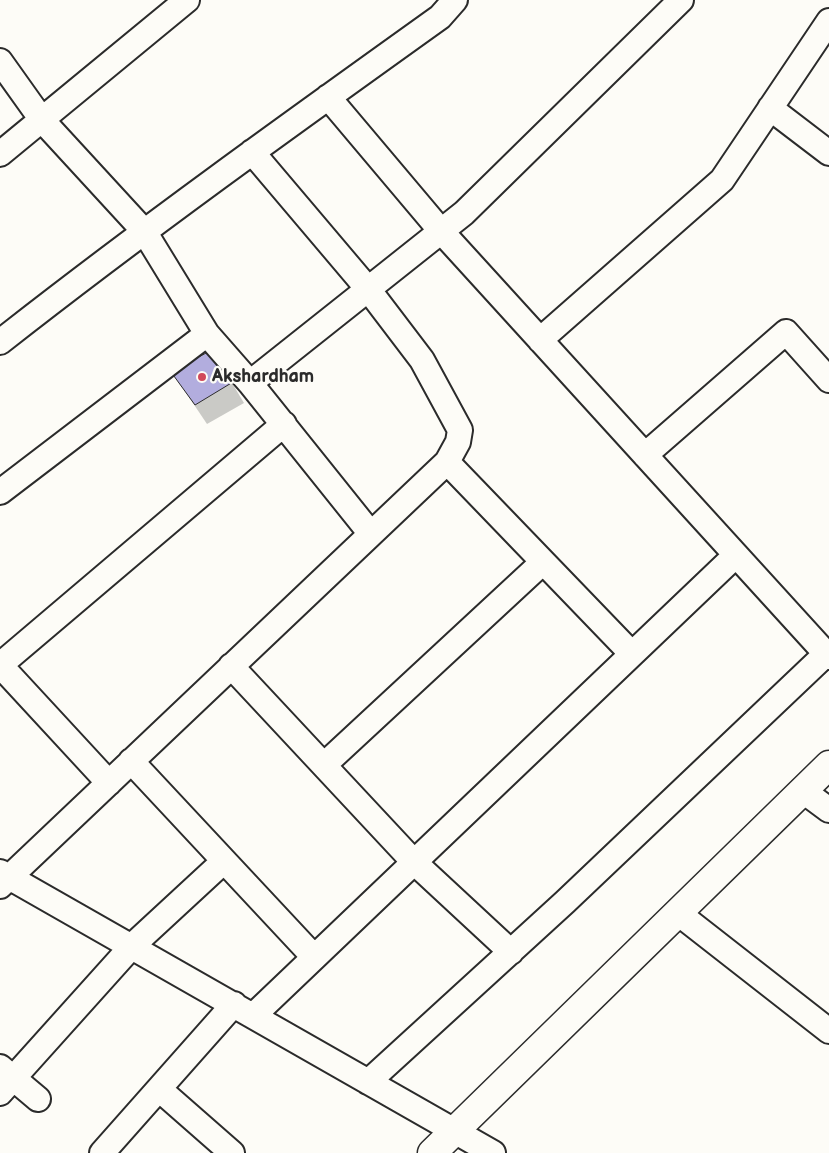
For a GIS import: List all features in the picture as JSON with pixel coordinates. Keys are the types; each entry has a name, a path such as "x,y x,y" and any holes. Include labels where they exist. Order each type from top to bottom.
{"street":[{"path":"0,154 187,0"},
{"path":"0,342 144,231 440,17 454,0"},
{"path":"250,383 464,213 681,0"},
{"path":"540,340 722,180 829,21"},
{"path":"0,61 42,120 144,231 207,334 284,424 372,534"},
{"path":"328,97 441,231 828,655 368,1082"},
{"path":"770,108 829,152"},
{"path":"252,152 368,289 422,360 456,420 460,430 458,442 448,462 131,762 3,878 132,946 493,1153"},
{"path":"645,455 786,332 829,380"},
{"path":"0,492 207,334"},
{"path":"108,783 0,665 284,424"},
{"path":"448,462 632,654"},
{"path":"102,1153 159,1088 244,1010 314,957 736,555"},
{"path":"324,765 543,562"},
{"path":"231,666 414,862 510,952"},
{"path":"131,762 314,957"},
{"path":"432,1153 456,1132 829,765"},
{"path":"802,790 829,810"},
{"path":"38,1099 4,1080 132,946 224,861"},
{"path":"678,913 829,1031"},
{"path":"159,1088 232,1153"}],"building":[{"name":"Akshardham","path":"209,352 233,382 195,405 171,372"}],"place":[{"name":"Akshardham","path":"202,377"}]}
